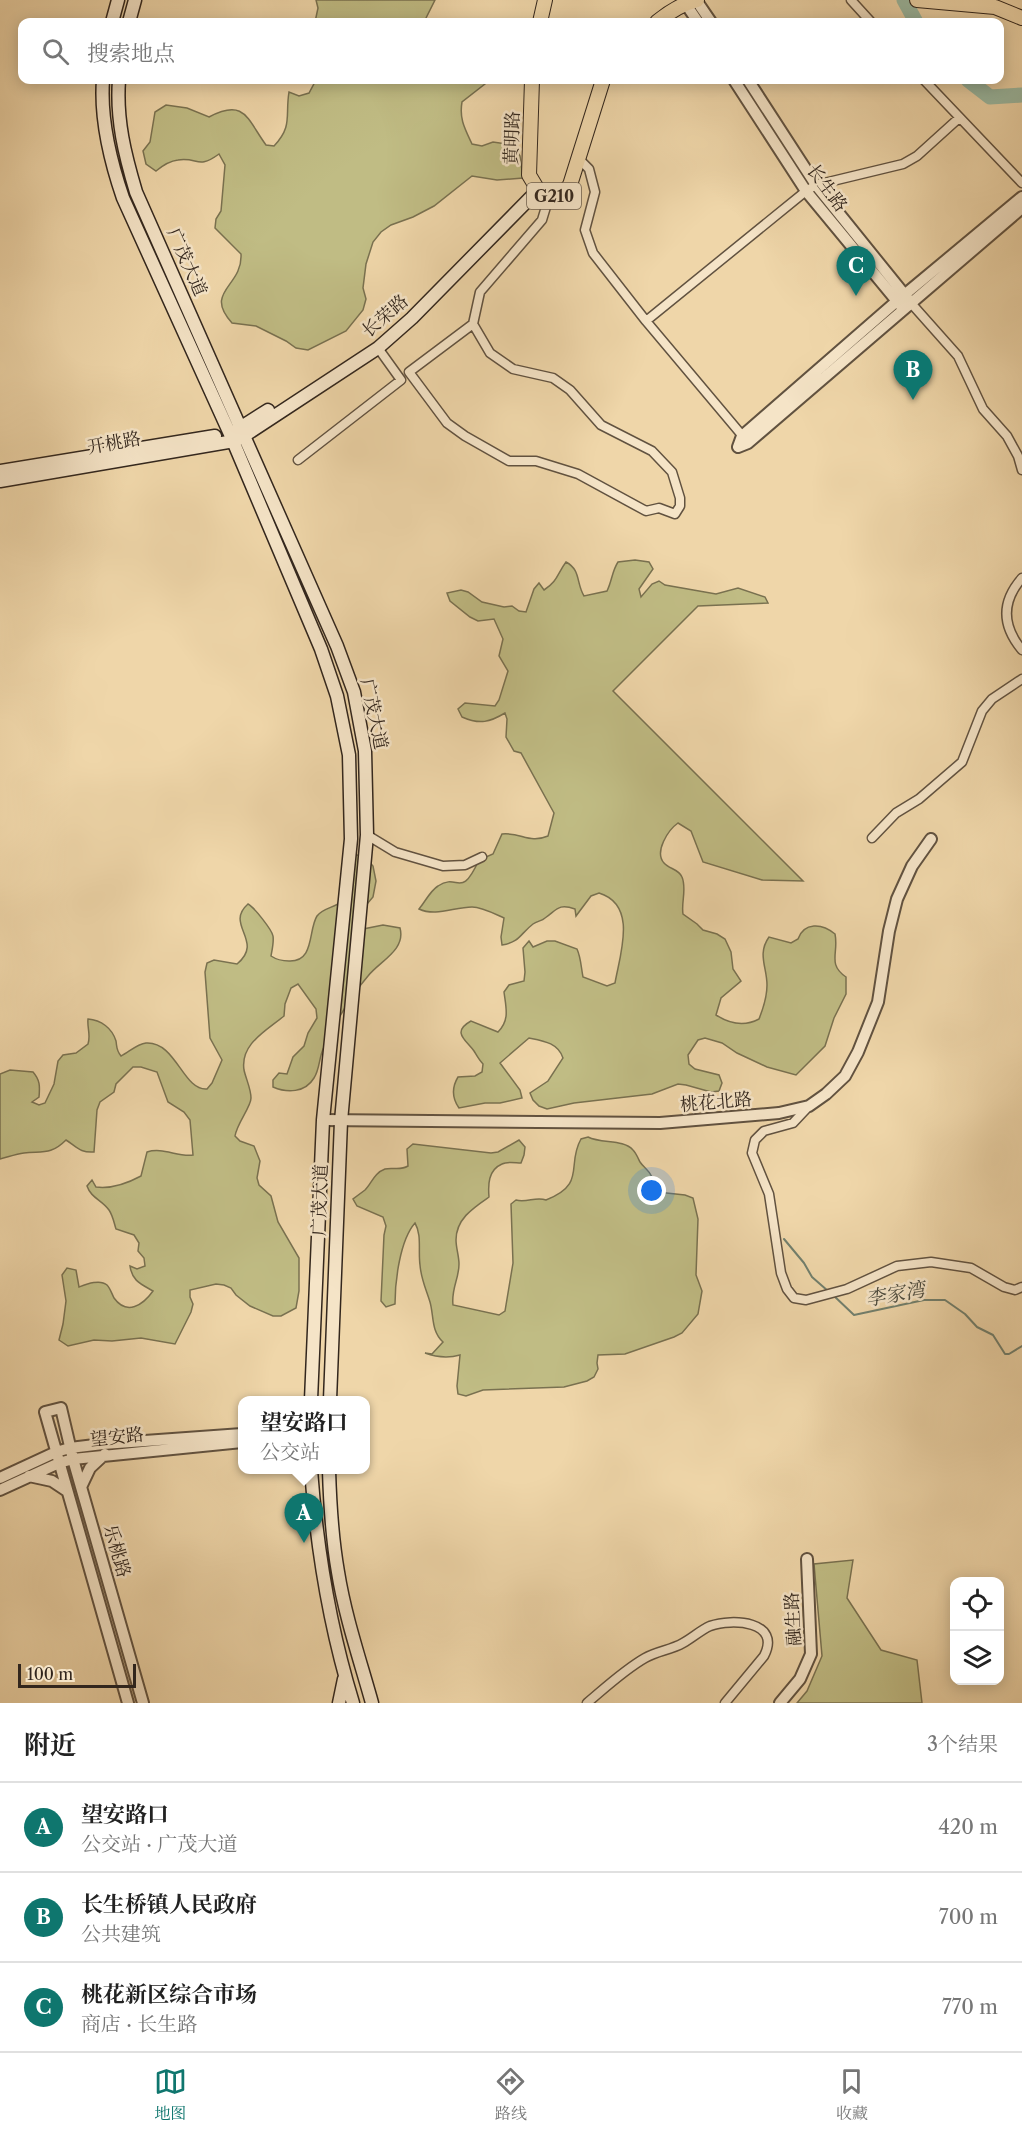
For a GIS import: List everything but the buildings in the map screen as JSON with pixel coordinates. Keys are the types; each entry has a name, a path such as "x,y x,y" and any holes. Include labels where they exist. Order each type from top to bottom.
{"highway":[{"path":"541,18 544,0"},
{"path":"917,0 995,7 1022,18"},
{"path":"662,18 692,1"},
{"name":"黄明路","path":"532,84 529,175 540,190"},
{"name":"G210","path":"540,190 561,195 570,185 602,84"}],"main road":[{"path":"113,18 118,0"},
{"path":"130,18 135,0"},
{"name":"广茂大道","path":"103,84 102,97 110,161 123,198 337,646 354,692 365,751 367,835 341,1121 330,1396"},
{"name":"广茂大道","path":"119,84 123,148 136,192 237,435 321,649 337,696 349,755 351,839 323,1120 309,1396"},
{"name":"长荣路","path":"237,435 373,342 540,190"},
{"name":"长荣路","path":"237,435 378,348 412,318 540,190"},
{"name":"开桃路","path":"0,471 237,435"},
{"name":"开桃路","path":"0,481 237,435"},
{"path":"306,1474 312,1485"},
{"path":"311,1474 314,1516 324,1585 344,1675 353,1703"},
{"path":"329,1474 330,1512 338,1573 372,1703"},
{"path":"339,1703 344,1675"}],"street":[{"path":"851,0 868,18"},
{"path":"692,1 697,18"},
{"path":"692,1 707,18"},
{"name":"长生路","path":"737,84 811,188 904,302"},
{"name":"长生路","path":"750,84 811,188"},
{"path":"928,84 1022,183"},
{"path":"646,321 811,188 903,164 917,156 959,117"},
{"path":"578,158 589,169 595,192 585,230 593,253 646,321 745,439 1022,197"},
{"path":"473,324 490,353 513,369 553,378 570,390 601,424 652,451 672,472 680,498 680,506 675,514 659,508 646,511 578,474 536,461 509,461 447,423 409,372 473,324 480,292 542,220 540,190"},
{"path":"904,302 1022,208"},
{"path":"904,302 958,356 983,409 1007,436 1018,456 1022,470"},
{"path":"298,460 401,380 378,348"},
{"path":"1022,578 1009,598 1006,616 1009,632 1022,650"},
{"path":"872,838 897,813 919,799 962,762 982,711 992,699 1022,679"},
{"path":"367,835 395,852 443,866 465,865 482,857"},
{"name":"桃花北路","path":"323,1120 660,1123 779,1113 810,1106 845,1076 858,1052 878,1002 889,931 897,899 912,866 931,839"},
{"path":"810,1106 793,1123 764,1131 755,1140 752,1153 769,1194 781,1273 787,1289 794,1298 806,1300 847,1289 897,1266 931,1262 971,1268 1004,1287 1015,1290 1022,1287"},
{"name":"乐桃路","path":"128,1703 45,1412 61,1408 71,1454 143,1703"},
{"name":"望安路","path":"0,1478 103,1444 238,1434"},
{"name":"望安路","path":"71,1454 105,1454 238,1442"},
{"path":"81,1487 90,1468 105,1454"},
{"name":"望安路","path":"0,1490 29,1476 57,1458"},
{"path":"29,1476 52,1481 67,1491"},
{"name":"融生路","path":"780,1703 800,1679 811,1654 807,1559"},
{"path":"587,1703 642,1660 681,1644 710,1626 749,1624 758,1627 765,1631 768,1647 764,1656 725,1703"}],"shaded area":[{"path":"316,0 435,0 426,18 316,18 318,8"},
{"path":"314,84 485,84 462,102 463,124 472,144 482,146 493,142 514,145 520,156 523,178 497,180 472,176 434,206 391,225 381,232 373,242 366,264 363,288 366,299 363,310 346,331 308,350 296,348 256,326 232,323 224,312 221,303 223,296 240,265 241,254 215,228 216,219 221,211 225,165 219,154 202,162 175,161 156,171 146,164 143,151 150,142 155,112 166,105 187,108 209,117 230,110 238,111 249,120 266,145 274,146 286,126 289,92 299,96 309,93"},
{"path":"635,560 649,562 653,569 639,589 641,597 652,584 659,581 665,585 716,594 738,588 765,597 768,603 698,606 613,691 803,881 762,880 703,862 691,831 678,823 670,831 661,847 661,858 666,865 679,872 682,877 683,914 703,930 725,939 731,952 733,969 741,981 721,998 716,1015 737,1023 748,1023 759,1019 767,985 763,955 765,943 769,937 791,943 798,939 804,930 814,926 825,928 835,934 835,963 846,977 846,994 834,1018 825,1046 796,1075 767,1067 722,1043 705,1038 698,1040 688,1055 689,1064 695,1069 719,1075 722,1083 719,1091 711,1092 678,1084 652,1094 574,1103 547,1109 539,1106 530,1093 548,1081 563,1058 554,1046 529,1038 500,1063 520,1090 522,1098 459,1108 454,1092 458,1077 475,1076 482,1072 483,1064 464,1040 462,1029 471,1021 498,1032 502,1027 506,1014 504,992 509,985 524,981 523,948 529,941 533,947 547,941 555,941 577,949 583,977 607,986 615,983 624,932 619,908 611,899 599,893 591,896 576,916 575,909 558,908 533,924 516,940 502,945 504,918 493,913 472,907 438,912 419,909 438,886 451,882 463,883 468,879 479,860 493,854 502,834 535,839 548,836 554,813 521,753 514,751 506,737 505,713 494,719 480,722 462,717 458,709 465,703 495,706 508,671 499,656 503,639 494,619 478,621 470,617 450,601 447,593 461,590 482,602 504,607 512,606 519,611 526,612 534,589 539,583 544,590 549,587 566,562 574,569 584,596 607,591 618,562"},
{"path":"362,854 373,866 376,881 373,897 367,904 363,929 383,925 400,928 401,936 396,949 368,976 349,1001 322,1051 316,1074 306,1087 290,1091 273,1087 273,1080 279,1073 287,1074 293,1057 304,1046 308,1033 317,1018 316,1009 298,984 291,988 285,1004 284,1016 250,1045 244,1061 251,1098 235,1136 240,1141 254,1146 260,1161 257,1178 259,1185 271,1196 278,1222 299,1258 299,1291 296,1308 281,1316 273,1316 250,1306 231,1288 216,1284 190,1290 193,1304 191,1312 175,1344 141,1338 94,1340 68,1346 59,1340 66,1301 62,1275 67,1268 76,1270 79,1287 104,1283 114,1298 124,1306 135,1307 145,1301 153,1291 138,1282 131,1271 130,1266 137,1269 145,1266 144,1258 138,1251 139,1243 134,1235 116,1229 109,1210 87,1186 92,1180 96,1187 102,1187 125,1183 141,1176 147,1152 193,1155 190,1120 184,1112 168,1102 157,1072 133,1067 116,1084 114,1092 100,1102 97,1110 94,1152 82,1150 66,1140 51,1150 21,1153 0,1159 0,1074 10,1070 33,1072 38,1081 39,1097 32,1102 39,1105 45,1103 54,1084 58,1061 63,1055 76,1053 88,1044 88,1019 102,1023 109,1029 121,1056 136,1046 146,1043 156,1044 172,1057 192,1082 199,1088 207,1089 222,1060 210,1038 205,972 207,963 214,960 237,964 245,956 246,940 240,919 248,904 272,933 271,956 289,961 303,956 307,951 317,916 338,904 354,856"},
{"path":"588,1137 624,1144 633,1150 652,1177 647,1183 648,1191 693,1198 698,1219 696,1275 702,1291 698,1314 682,1333 674,1337 625,1354 598,1355 598,1369 594,1377 587,1381 564,1387 483,1390 466,1396 458,1394 460,1355 443,1357 425,1353 432,1354 443,1342 436,1333 430,1302 421,1275 419,1238 415,1223 402,1250 397,1273 395,1304 386,1307 381,1301 386,1226 383,1217 357,1206 353,1199 365,1190 381,1171 408,1166 407,1149 413,1144 491,1153 498,1152 519,1140 525,1147 521,1163 504,1163 494,1170 489,1183 489,1197 466,1215 457,1233 459,1264 453,1305 499,1315 505,1311 513,1263 511,1204 516,1200 546,1200 559,1194 571,1181 577,1148 581,1139"},
{"path":"853,1560 847,1598 881,1650 917,1660 922,1703 797,1703 807,1691 822,1656 814,1564"}],"waterway":[{"path":"904,0 914,18"},
{"path":"973,84 990,97 1022,95"},
{"name":"李家湾","path":"784,1239 804,1263 812,1277 828,1291"},
{"name":"李家湾","path":"833,1295 854,1315 924,1300 945,1300 965,1314 977,1327 993,1335 1005,1354 1022,1346"}],"place":[{"name":"桃花新区综合市场","path":"856,296"},
{"name":"长生桥镇人民政府","path":"913,400"},
{"name":"望安路口","path":"304,1543"}]}
